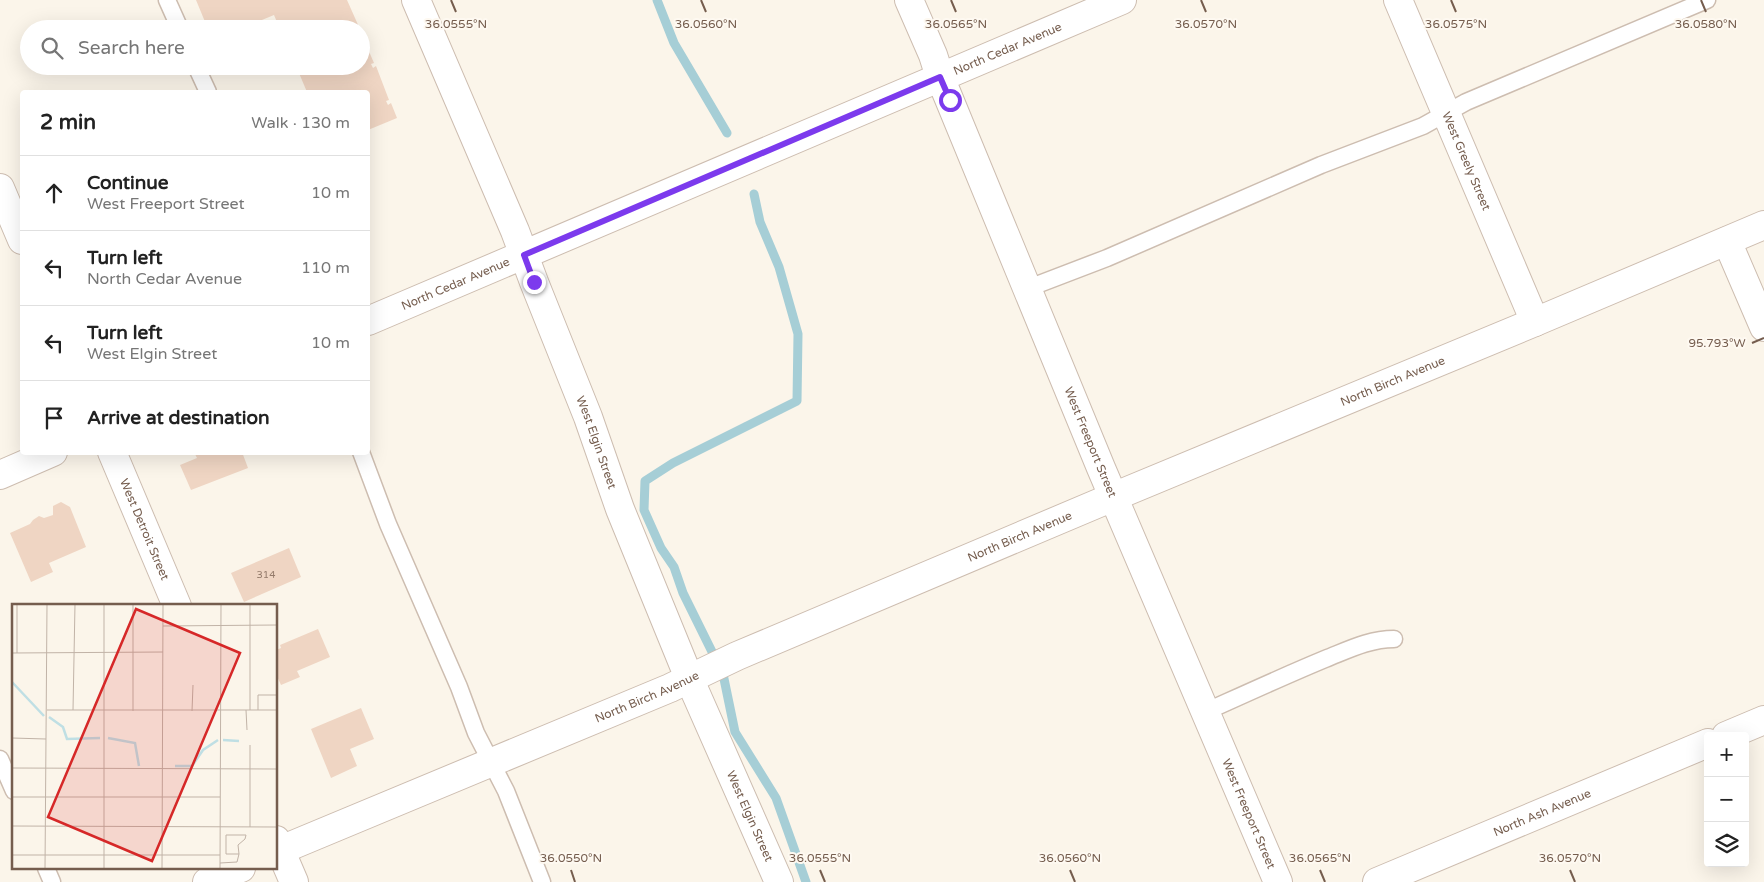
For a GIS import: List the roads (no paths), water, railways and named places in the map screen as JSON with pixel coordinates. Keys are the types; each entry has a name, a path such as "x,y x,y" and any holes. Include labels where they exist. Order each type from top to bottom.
{"street":[{"name":"West Elgin Street","path":"416,0 524,255 588,417 620,509 697,674 779,882"},
{"name":"West Freeport Street","path":"909,0 933,55 940,77 1026,289 1113,497 1278,882"},
{"name":"North Cedar Avenue","path":"370,319 1122,0"},
{"name":"West Greely Street","path":"1398,0 1535,322"},
{"path":"0,188 20,235"},
{"name":"North Birch Avenue","path":"278,848 670,688 737,656 1764,225"},
{"path":"1727,241 1764,327"},
{"path":"0,475 46,455"},
{"name":"West Detroit Street","path":"113,455 176,604"},
{"path":"1736,732 1764,720"},
{"name":"North Ash Avenue","path":"1377,882 1704,746"},
{"path":"278,848 294,882"},
{"path":"207,882 235,870"}],"lane":[{"path":"167,0 176,20"},
{"path":"1026,289 1107,258 1321,165 1423,126 1466,102 1707,0"},
{"path":"200,75 207,90"},
{"path":"362,455 388,524 459,687 476,733 506,791 542,882"},
{"path":"1205,712 1362,644 1380,639 1394,639"},
{"path":"0,758 12,786"},
{"path":"47,870 52,882"}],"waterway":[{"path":"657,0 674,43 727,133"},
{"path":"754,194 760,222 779,267 798,334 797,401 673,463 645,481 644,510 661,548 674,567 683,593 723,674 735,732 776,798 806,882"}]}
